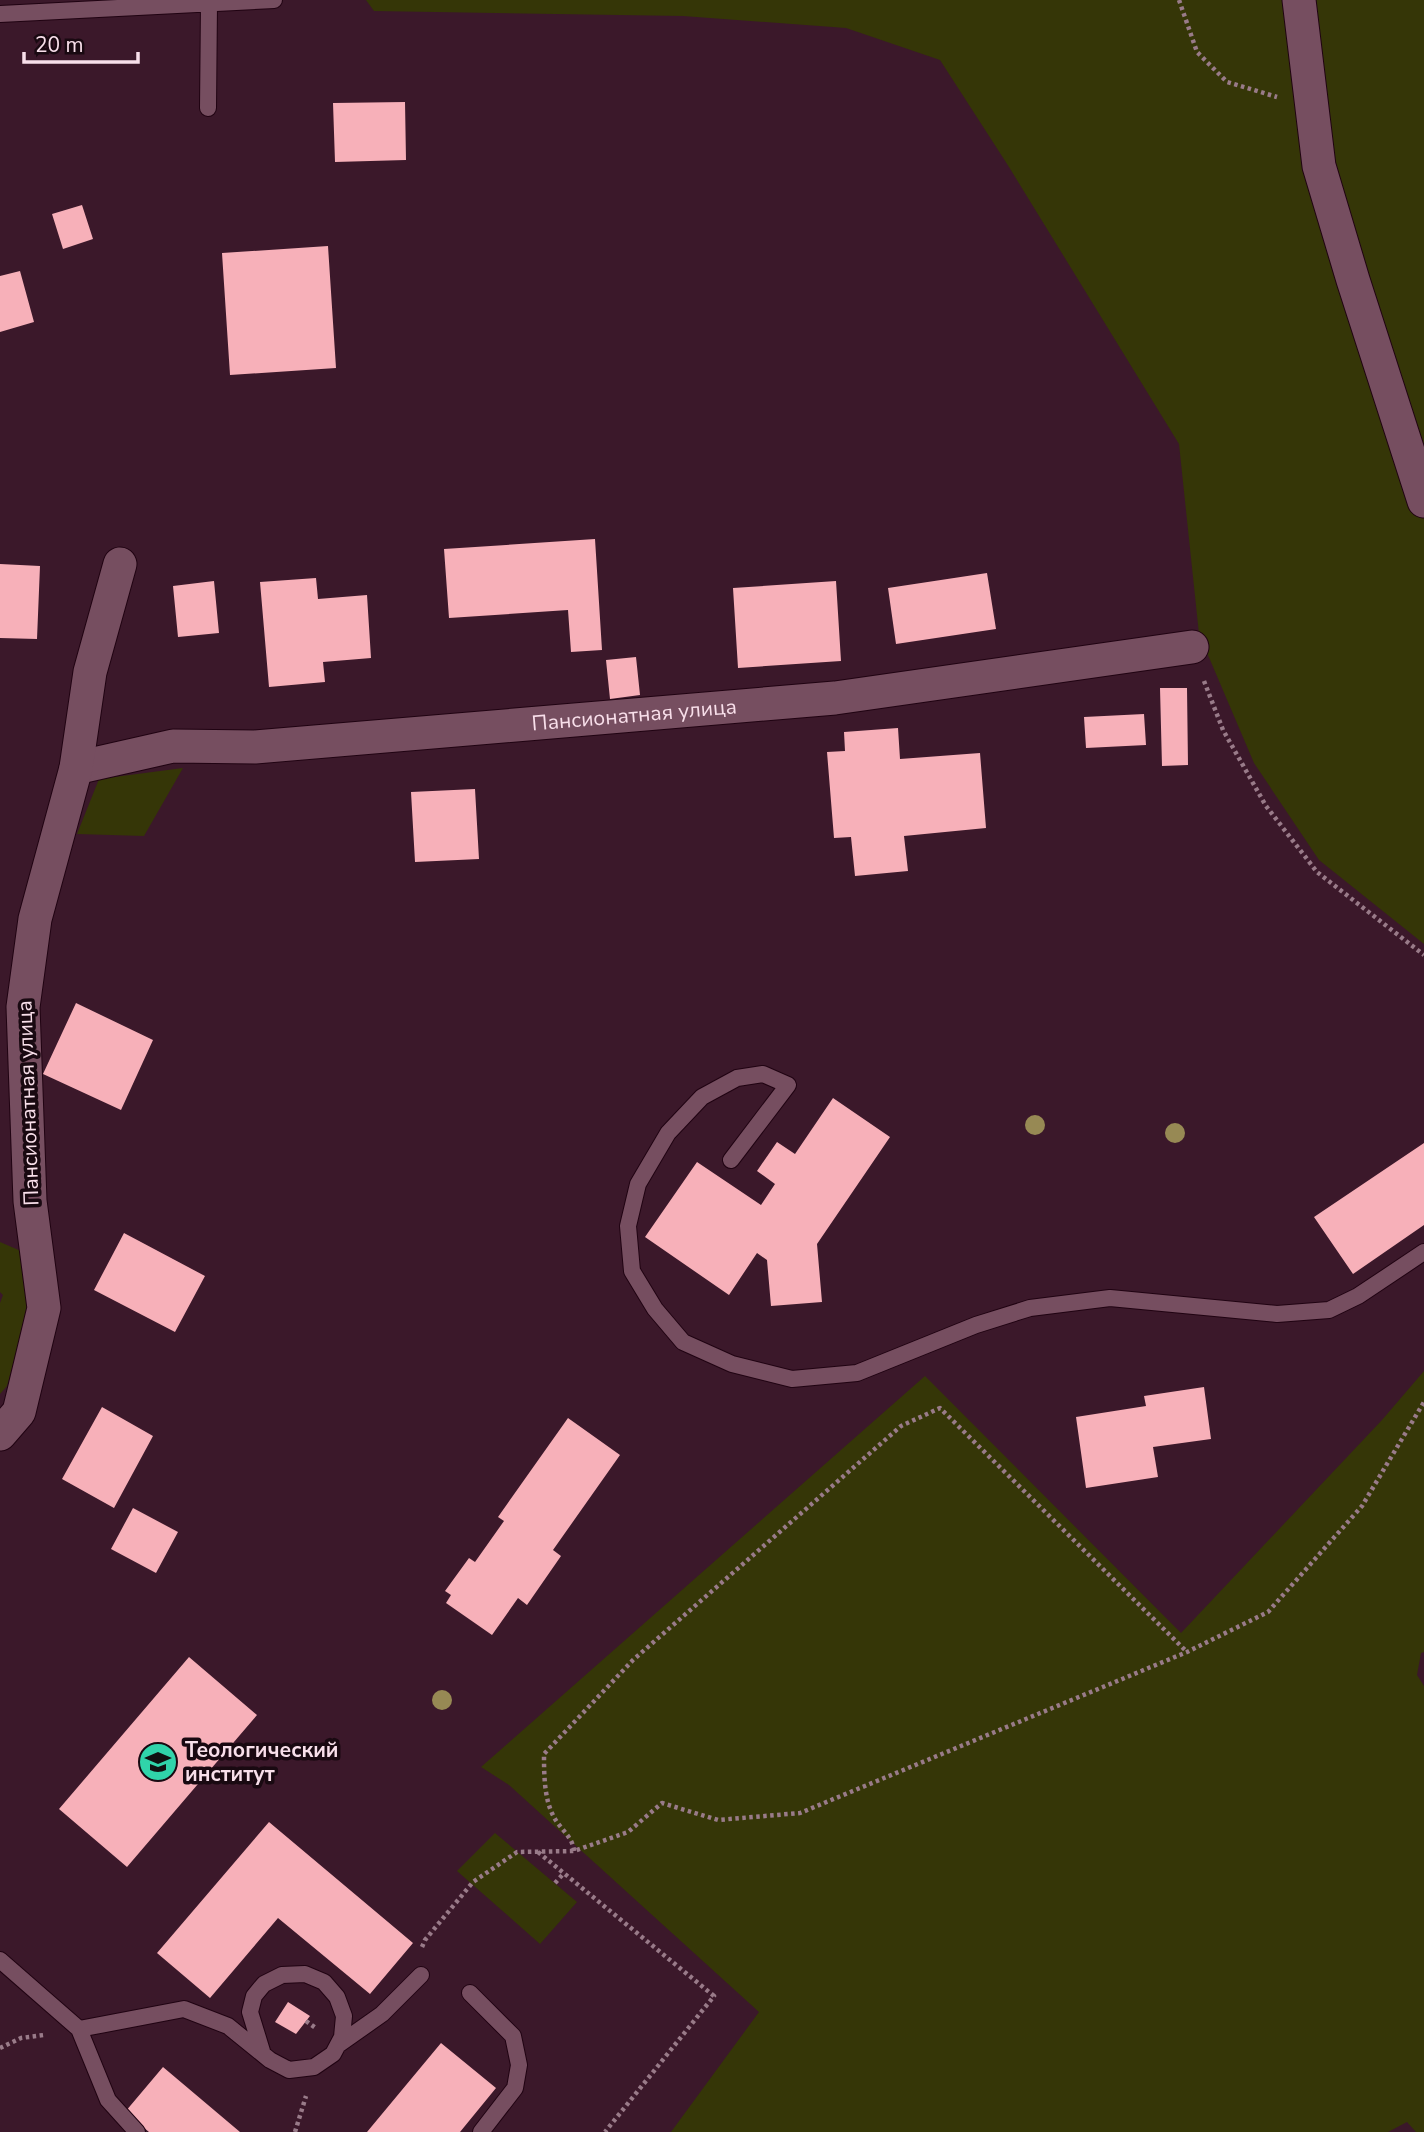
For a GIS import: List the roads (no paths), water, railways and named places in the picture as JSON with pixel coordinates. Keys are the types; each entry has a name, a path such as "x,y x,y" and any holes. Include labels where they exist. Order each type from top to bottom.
{"street":[{"path":"1299,0 1320,166 1353,280 1424,501"},
{"name":"Пансионатная улица","path":"0,1434 19,1412 44,1308 30,1201 23,1007 35,919 76,768 90,672 120,564"},
{"name":"Пансионатная улица","path":"76,768 173,746 255,747 835,698 1192,647"}],"lane":[{"path":"0,14 274,0"},
{"path":"208,108 209,4"},
{"path":"731,1160 788,1085 763,1074 737,1078 702,1097 668,1133 638,1184 628,1226 632,1271 655,1309 682,1342 732,1364 792,1379 857,1373 976,1325 1030,1308 1110,1298 1277,1314 1329,1310 1358,1296 1424,1252"},
{"path":"0,1960 79,2029 108,2100 137,2132"},
{"path":"79,2029 184,2010 228,2026 270,2060 289,2070 314,2067 333,2054 342,2037 344,2016 337,1997 324,1982 305,1974 282,1975 264,1984 254,1996 250,2012 262,2051"},
{"path":"338,2045 382,2014 421,1975"},
{"path":"470,1993 513,2036 519,2065 514,2088 481,2132"}],"place":[{"name":"Теологический институт","path":"158,1762"}]}
